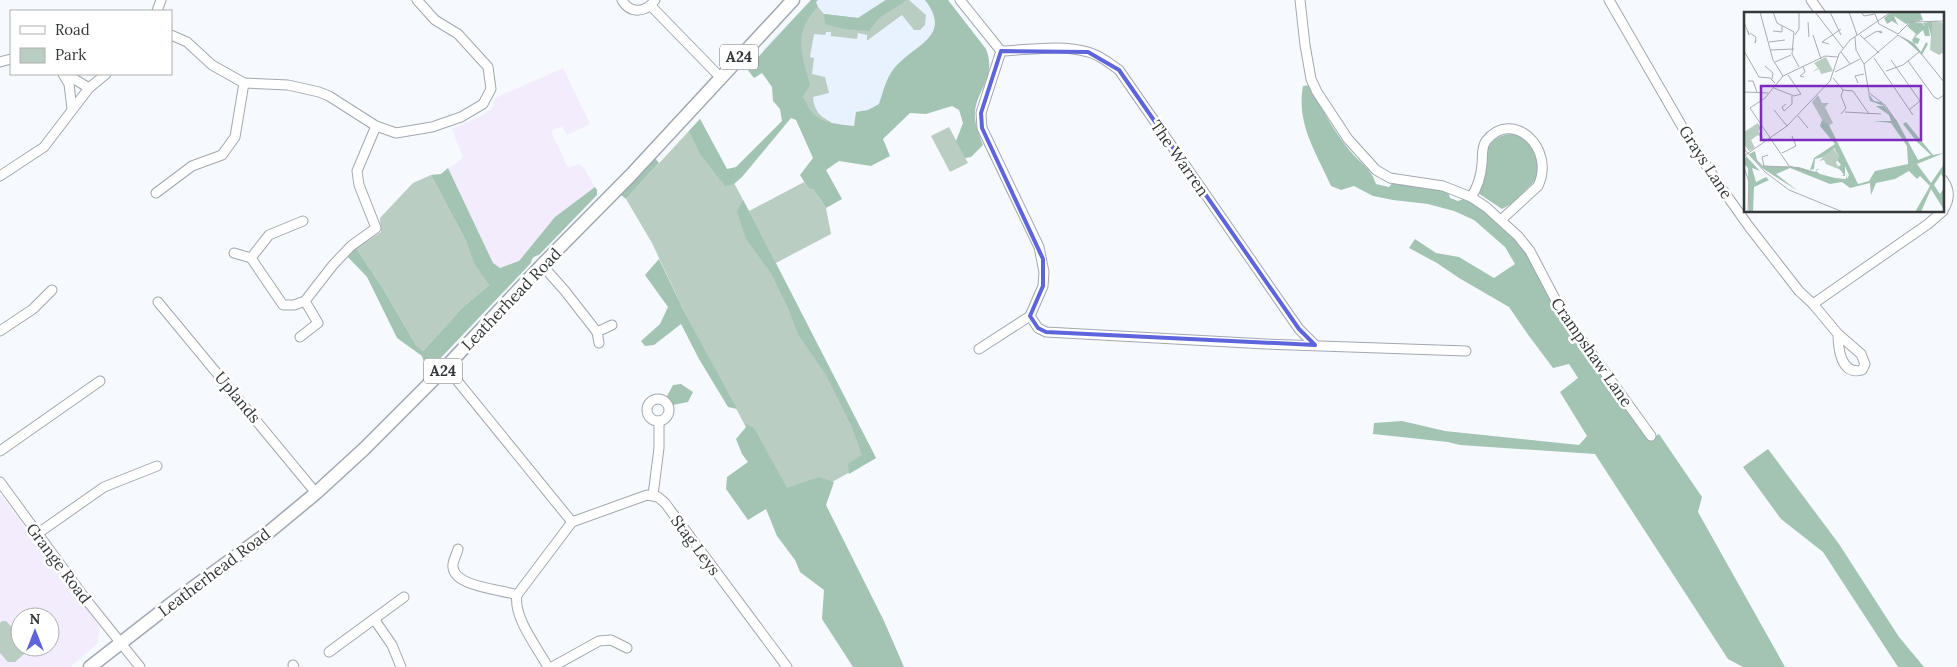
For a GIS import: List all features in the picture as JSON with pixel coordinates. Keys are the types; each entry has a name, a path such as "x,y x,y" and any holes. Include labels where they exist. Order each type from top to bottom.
{"highway":[{"name":"Leatherhead Road","path":"90,667 264,535 316,493 364,449 446,367 542,265 630,176 793,0"}],"street":[{"path":"172,36 188,42 212,65 244,83 288,85 319,92 329,96 376,126 396,133 432,127 461,117 483,104 491,89 488,67 458,34 435,20 417,0"},
{"path":"622,0 625,5 633,10 642,10 653,3 721,78"},
{"path":"960,0 1001,51 981,113 982,128 1043,259 1043,286 1030,316 979,349"},
{"name":"Crampshaw Lane","path":"1300,0 1304,45 1314,85 1348,139 1376,170 1390,178 1443,186 1471,197 1518,236 1530,251 1563,314 1651,436"},
{"name":"Grays Lane","path":"1609,0 1687,136 1715,179 1799,291 1813,304 1838,334"},
{"path":"1811,0 1820,12"},
{"name":"The Warren","path":"1001,51 1066,48 1088,52 1104,58 1119,70 1299,329 1315,345"},
{"path":"65,75 69,84 72,109"},
{"path":"67,75 89,88"},
{"path":"0,176 44,147 89,88 105,75"},
{"path":"156,193 192,166 222,154 235,137 244,83"},
{"path":"234,253 251,258 283,305 294,305 304,301 351,246 376,228 359,185 357,171 376,126"},
{"path":"1471,197 1479,180 1483,149 1486,141 1502,130 1520,130 1527,134 1539,152 1542,163 1541,179 1538,186 1501,220"},
{"path":"1944,182 1949,196 1944,209"},
{"path":"1813,304 1928,224 1942,212"},
{"path":"251,258 269,236 303,221"},
{"path":"542,265 597,332 599,343"},
{"path":"0,331 33,309 52,290"},
{"path":"300,337 318,323 304,301"},
{"name":"Uplands","path":"158,302 316,493"},
{"path":"1030,316 1038,328 1046,332 1257,344 1466,350"},
{"path":"597,332 612,325"},
{"path":"446,367 572,522"},
{"path":"0,451 100,381"},
{"path":"548,667 518,615 517,595 524,583 572,522 641,496 652,495 659,448 659,421"},
{"path":"38,534 104,487 157,466"},
{"name":"Grange Road","path":"0,482 140,667"},
{"name":"Stag Leys","path":"652,495 665,503 788,667"},
{"path":"458,549 453,564 454,570 462,581 517,595"},
{"path":"330,652 404,597"},
{"path":"374,619 392,645 401,667"},
{"path":"552,667 606,639 627,648"}],"highlighted area":[{"path":"1001,51 1088,52 1119,70 1299,329 1315,345 1046,332 1038,328 1030,316 1043,286 1043,259 982,128 981,113"}],"shaded area":[{"path":"811,0 948,0 986,49 826,170 763,49"},
{"path":"563,68 590,124 567,135 562,126 551,131 568,168 579,164 584,168 595,187 555,217 519,261 500,268 489,285 416,345 382,287 356,248 381,232 380,218 413,183 431,175 441,174 463,158 452,129 483,115 492,108 495,98"},
{"path":"0,494 100,627 97,644 70,667 0,667"}],"green space":[{"path":"811,0 818,0 816,2 818,7 810,17 802,35 802,54 810,85 803,96 807,105 817,117 837,124 854,126 856,112 868,110 879,104 886,82 895,67 930,37 934,30 935,21 925,0 948,0 986,49 989,60 987,77 975,109 978,132 983,145 971,157 965,158 956,141 963,123 959,110 952,106 926,114 910,113 883,139 890,156 871,166 839,161 826,170 842,199 826,208 814,190 808,188 800,175 813,158 796,120 791,118 742,177 734,184 725,186 700,154 689,131 700,119 727,169 736,167 782,121 780,109 773,101 772,87 762,73 754,78 747,69"},
{"path":"886,0 909,0 926,15 925,25 920,30 914,30 902,15 868,40 867,35 858,33 857,39 831,36 831,32 826,32 825,35 814,34 810,57 814,58 812,74 825,77 829,93 813,97 818,112 831,124 818,118 810,112 805,103 801,82 800,45 807,20 818,7 824,14 858,18"},
{"path":"886,0 905,0 879,18 869,31 844,29 825,24 824,14 858,18"},
{"path":"1310,85 1338,135 1368,170 1376,184 1389,187 1393,182 1427,189 1448,190 1450,198 1458,201 1466,198 1501,223 1522,246 1588,353 1650,440 1659,434 1702,497 1698,512 1785,667 1743,667 1728,659 1595,454 1460,445 1373,434 1374,423 1402,421 1445,431 1579,445 1587,436 1560,392 1578,378 1569,364 1553,368 1509,307 1409,248 1415,239 1436,253 1459,257 1494,278 1515,264 1505,247 1474,220 1454,211 1428,204 1373,196 1354,186 1341,190 1331,186 1309,137 1302,113 1303,86"},
{"path":"700,119 749,211 804,182 808,188 814,190 826,208 831,234 776,263 876,458 788,506 683,309 652,243 626,199"},
{"path":"949,127 968,163 950,172 931,136"},
{"path":"1510,134 1523,135 1537,150 1537,179 1511,204 1502,209 1478,193 1488,148 1500,136"},
{"path":"655,158 659,163 626,199 620,194"},
{"path":"448,168 493,263 500,268 519,261 555,217 595,187 597,195 532,260 435,364 425,366 422,356 397,338 367,277 347,256 356,248 382,287 416,345 423,351 461,309 489,285 474,264 466,241 431,175 441,174"},
{"path":"431,175 466,241 474,264 489,285 461,309 423,351 416,345 382,287 356,248 381,232 380,218 413,183"},
{"path":"743,200 876,458 849,474 848,464 862,455 852,427 826,375 798,334 771,273 746,239 737,212"},
{"path":"659,259 683,309 737,409 728,407 699,359 681,324 654,345 645,346 641,341 660,324 668,307 645,275"},
{"path":"681,384 693,392 688,402 673,405 669,403 667,396 673,385"},
{"path":"744,423 754,428 787,488 819,477 834,482 826,505 884,621 904,667 853,667 822,619 824,590 800,572 795,560 777,536 766,509 748,520 726,489 727,477 748,462 742,454 736,439 746,427"},
{"path":"1768,449 1839,544 1899,637 1924,667 1898,667 1823,552 1781,519 1743,467"},
{"path":"6,621 10,625 10,657 21,657 15,662 8,662 0,653 0,623"}]}
